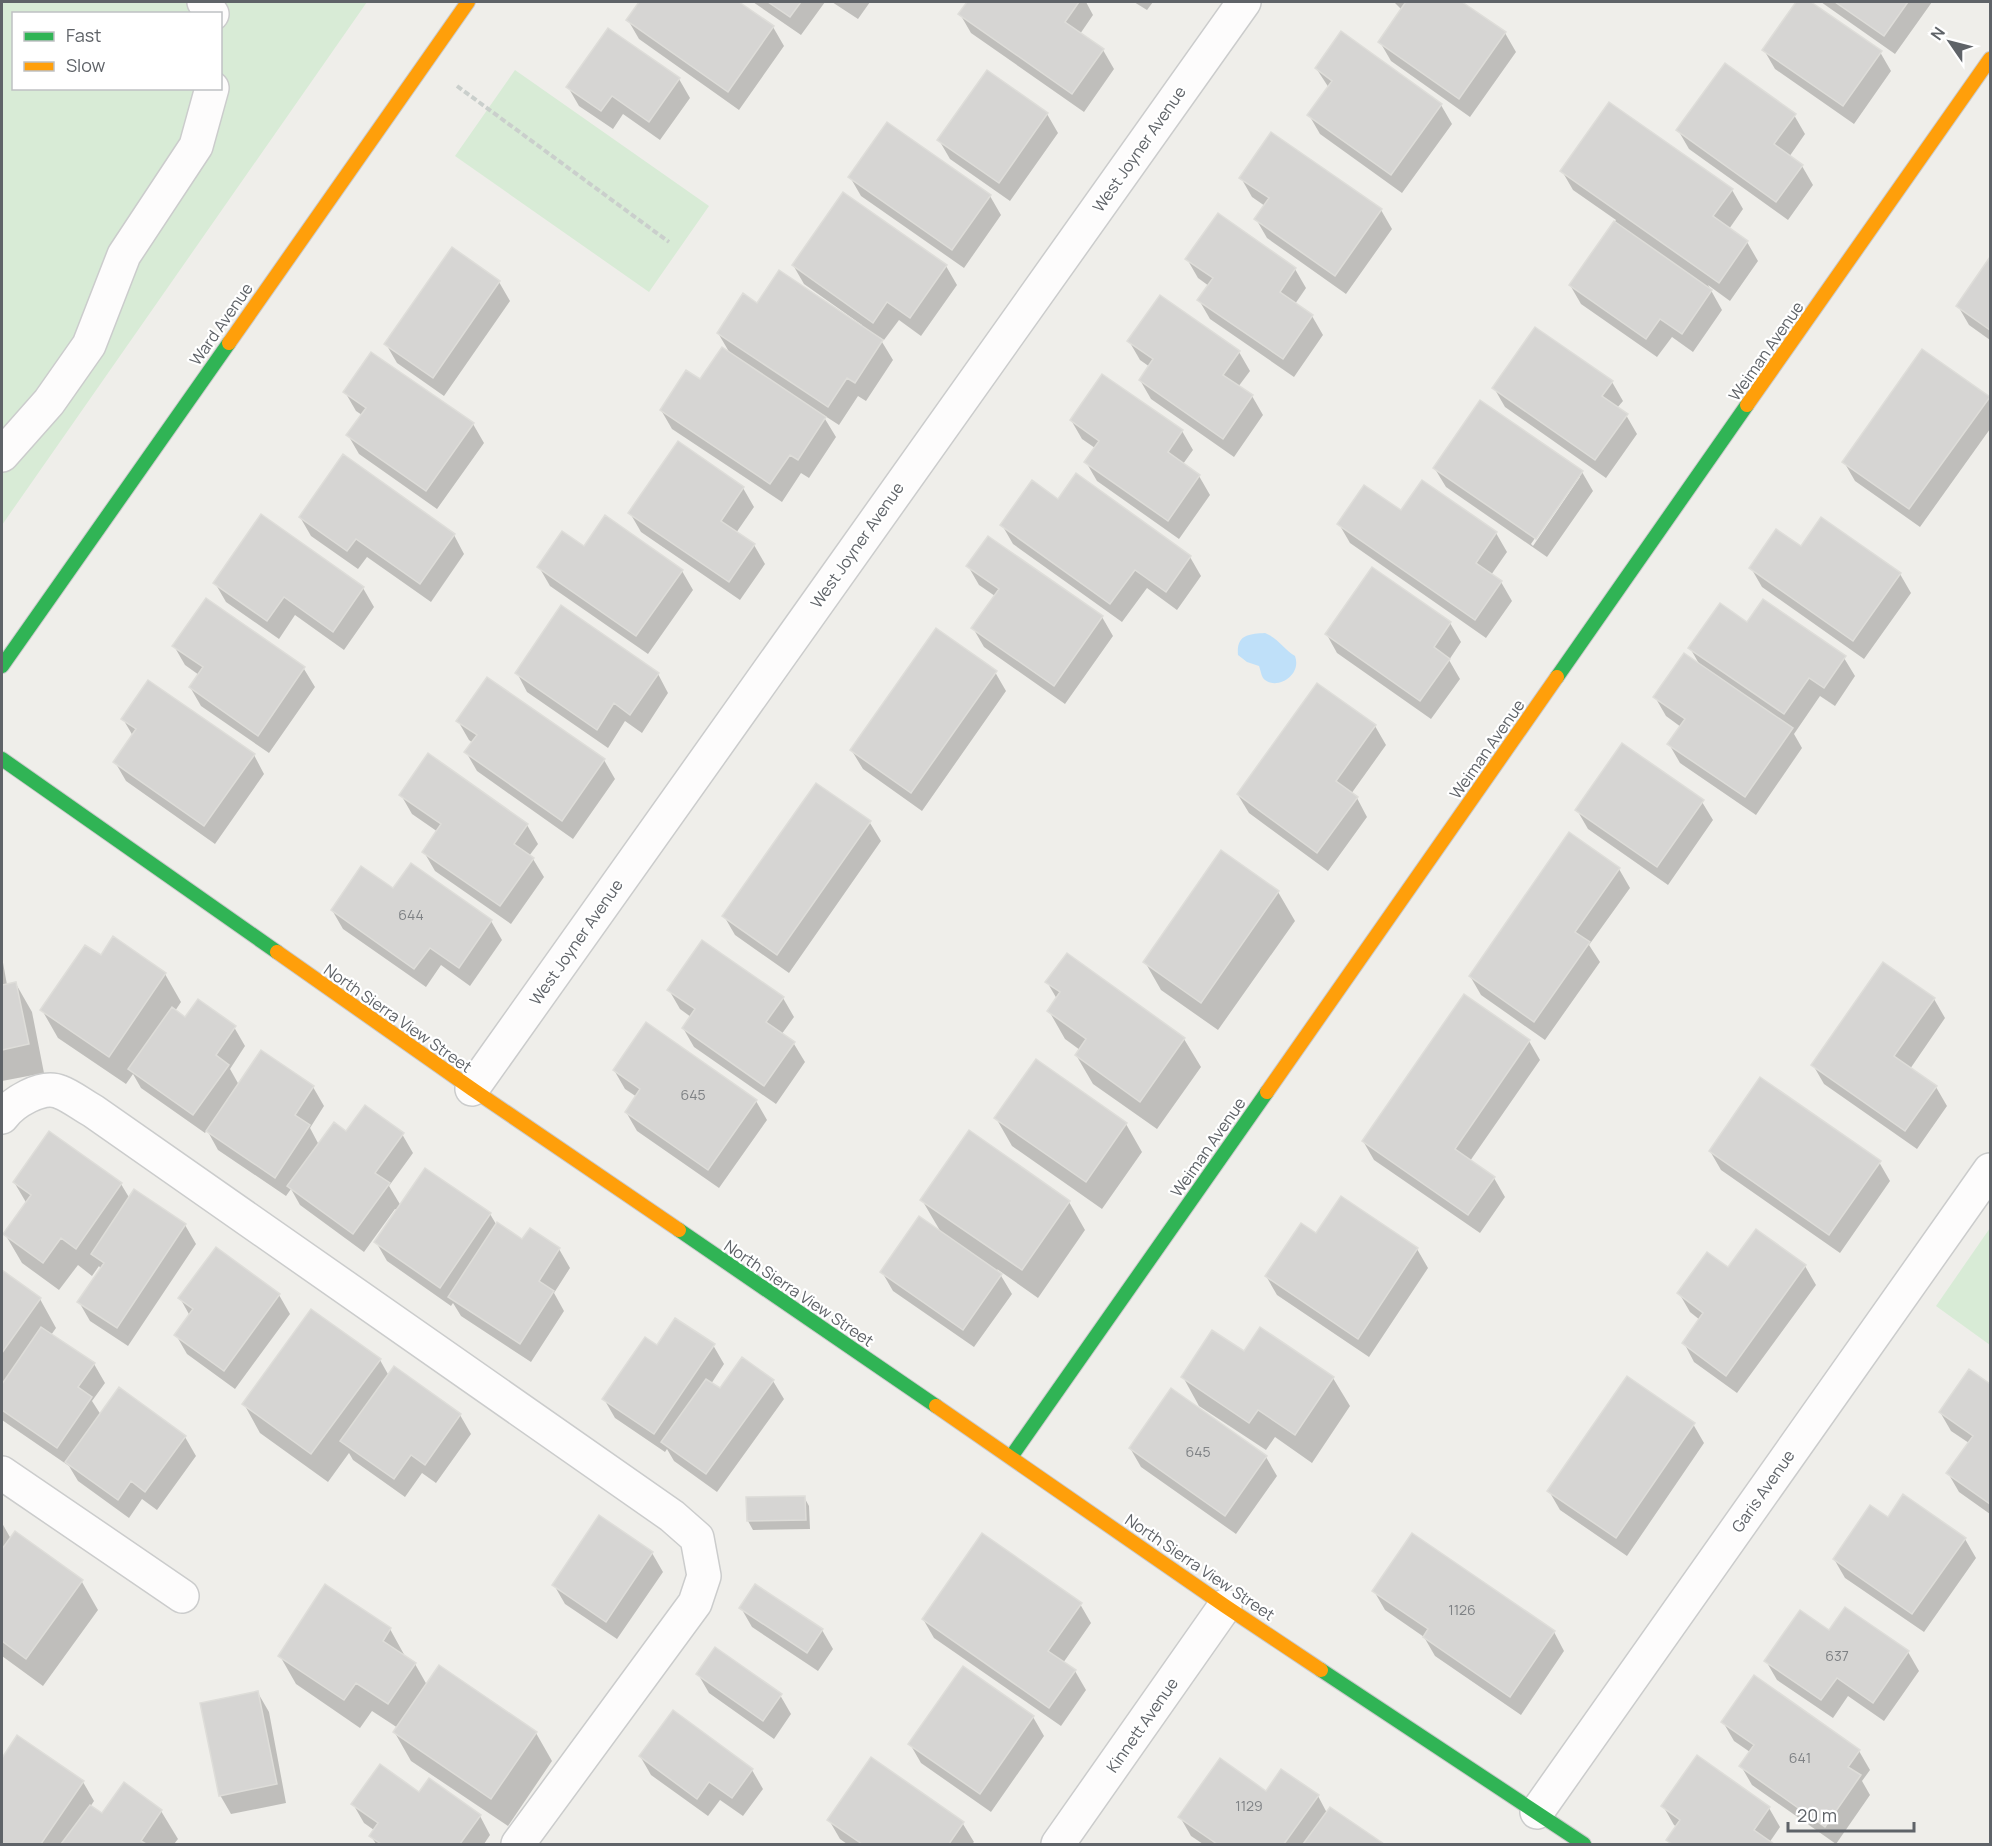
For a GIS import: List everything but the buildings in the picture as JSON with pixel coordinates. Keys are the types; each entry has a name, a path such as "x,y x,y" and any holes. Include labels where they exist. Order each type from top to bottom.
{"street":[{"name":"Ward Avenue","path":"2,666 468,2"},
{"name":"West Joyner Avenue","path":"472,1089 1244,2"},
{"name":"Weiman Avenue","path":"1011,1457 1990,59"},
{"path":"2,455 49,402 89,345 124,255 196,146 211,90"},
{"name":"North Sierra View Street","path":"2,759 472,1089 1225,1606 1584,1845"},
{"path":"2,1117 6,1110 30,1094 57,1090 93,1111 663,1509 697,1538 704,1576 695,1603 518,1845"},
{"name":"Garis Avenue","path":"1537,1812 1990,1170"},
{"path":"2,1473 182,1596"},
{"name":"Kinnett Avenue","path":"1058,1845 1225,1606"}],"path":[{"path":"425,64 489,108 669,242"}],"green space":[{"path":"2,2 367,2 2,525"},
{"path":"515,70 709,206 649,292 455,156"},
{"path":"1990,1228 1990,1345 1936,1306"}],"water":[{"path":"1265,633 1295,656 1296,663 1292,675 1282,682 1270,683 1265,680 1259,666 1247,662 1238,655 1239,643 1245,636"}],"traffic: fast":[{"path":"2,666 229,343"},
{"path":"1557,677 1747,405"},
{"path":"2,759 277,952"},
{"path":"1011,1457 1267,1092"},
{"path":"679,1230 936,1406"},
{"path":"1321,1670 1584,1844"}],"traffic: slow":[{"path":"229,343 468,2"},
{"path":"1747,405 1990,59"},
{"path":"1267,1092 1557,677"},
{"path":"277,952 679,1230"},
{"path":"936,1406 1321,1670"}]}
